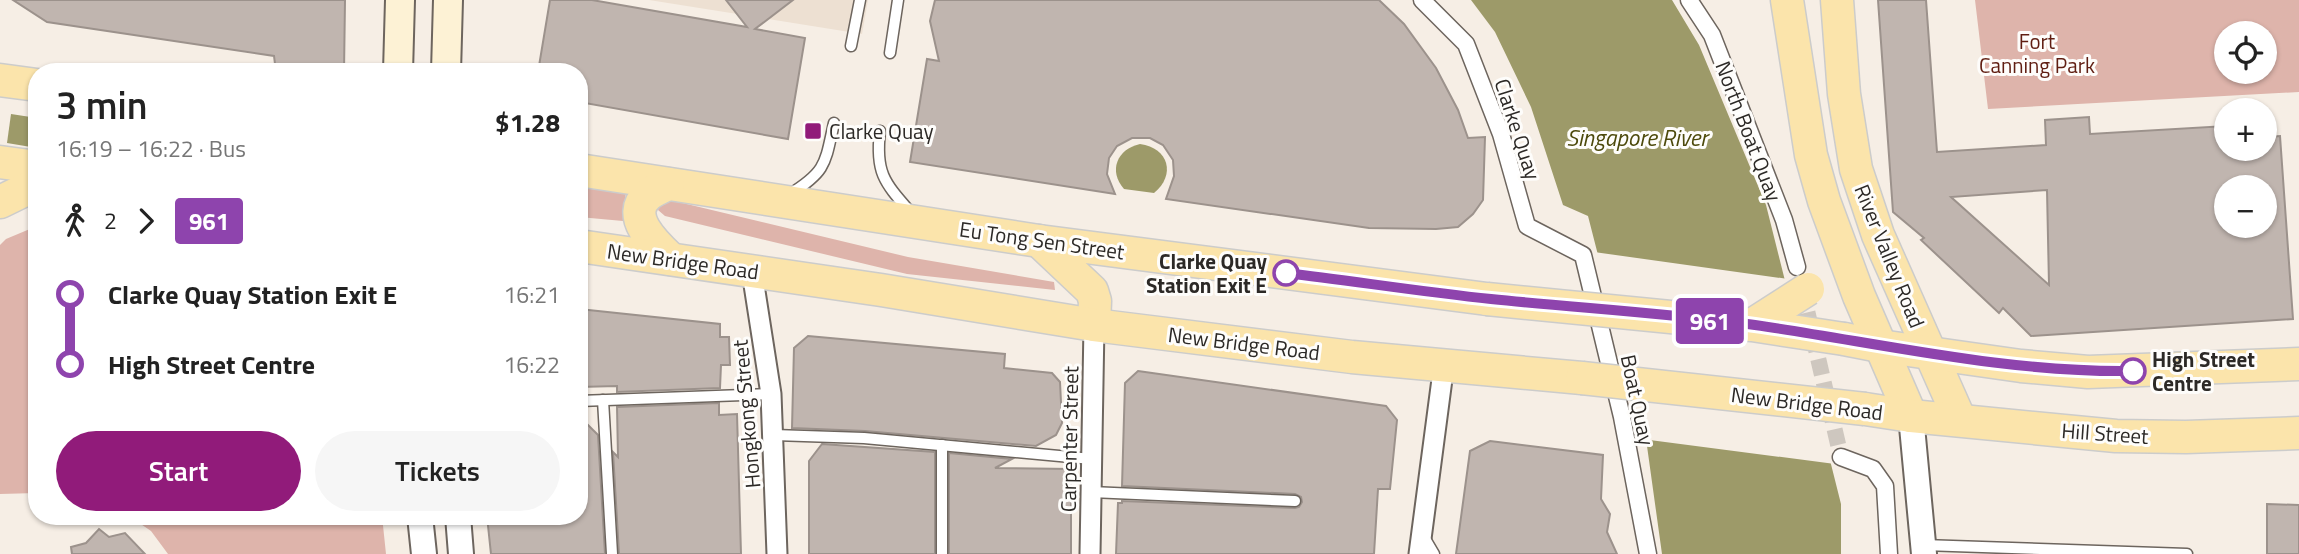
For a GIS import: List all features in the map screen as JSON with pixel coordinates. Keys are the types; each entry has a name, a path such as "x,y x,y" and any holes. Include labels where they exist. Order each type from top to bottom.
{"main road":[{"path":"398,63 400,0"},
{"path":"446,63 448,0"},
{"name":"River Valley Road","path":"1787,0 1811,155 1841,252 1911,416"},
{"name":"River Valley Road","path":"1837,0 1844,94 1856,170 1878,235 1960,421"},
{"path":"0,80 28,84"},
{"path":"0,162 28,166"},
{"name":"Eu Tong Sen Street","path":"588,171 1039,242 1488,299 1752,325 1880,346"},
{"path":"668,184 649,194 640,210 642,225 653,242 671,259"},
{"path":"0,202 28,188"},
{"path":"1039,242 1092,291 1095,301 1094,325"},
{"name":"New Bridge Road","path":"588,247 881,290 1094,325 1352,357 1582,378 1911,416"},
{"path":"1752,325 1802,278 1816,282 1841,252"},
{"path":"1880,346 2021,366 2088,372 2299,364"},
{"name":"Hill Street","path":"1911,416 2116,436 2186,437 2299,433"}],"street":[{"name":"Clarke Quay","path":"1422,0 1466,44 1501,134 1527,226 1583,255"},
{"name":"North Boat Quay","path":"1689,0 1712,35 1784,220 1802,278"},
{"name":"Boat Quay","path":"1583,255 1622,417 1648,554"},
{"name":"Hongkong Street","path":"752,272 771,394 777,554"},
{"name":"Carpenter Street","path":"1090,554 1094,325"},
{"path":"1419,554 1444,364"},
{"path":"1911,416 1923,550"},
{"path":"1841,457 1873,469 1885,485 1889,554"},
{"path":"421,525 424,554"},
{"path":"459,525 461,554"}],"lane":[{"path":"851,46 860,0"},
{"path":"890,53 898,0"},
{"path":"778,202 807,183 823,167 834,122"},
{"path":"880,131 880,171 887,184 919,223"},
{"path":"588,401 771,394"},
{"path":"603,400 612,554"},
{"path":"774,435 864,438 1092,459"},
{"path":"942,445 942,554"},
{"path":"1091,492 1295,501"},
{"path":"1422,534 1434,554"},
{"path":"1923,550 2187,554"}],"shaded area":[{"path":"649,0 868,0 862,34"}],"green space":[{"name":"Fort Canning Park","path":"1975,0 2299,0 2299,92 1988,109"},
{"path":"588,187 626,192 623,221 588,218"},
{"path":"670,200 908,257 1054,282 1055,290 907,274 665,216 658,210 661,201"},
{"path":"28,230 28,493 0,494 0,245 6,239"},
{"path":"142,525 383,525 386,554 168,554 151,531"}],"water":[{"name":"Singapore River","path":"1471,0 1672,0 1699,45 1766,205 1841,504 1841,554 1662,554 1647,446 1588,216 1563,205 1531,107 1495,32"},
{"path":"11,114 28,117 28,146 7,143"},
{"path":"1140,144 1158,151 1166,163 1165,178 1154,193 1124,189 1117,175 1117,162 1121,156"}],"pier":[{"path":"1594,252 1788,279 1835,464 1642,439"}],"building":[{"path":"13,0 345,0 344,63 275,63 274,56 47,22"},
{"path":"550,0 592,0 747,27 726,0 793,0 755,29 805,38 788,139 588,104 588,63 540,63"},
{"path":"935,0 1379,0 1404,24 1436,68 1458,110 1468,138 1485,137 1483,200 1473,214 1458,227 1436,229 1369,228 1166,199 1174,176 1173,160 1163,145 1150,138 1132,138 1117,146 1109,158 1107,174 1115,194 910,162 927,59 939,61 930,21"},
{"path":"1878,0 1926,0 1937,152 2046,145 2045,120 2089,117 2090,134 2214,127 2214,161 2277,161 2277,136 2280,136 2293,319 2031,336 2003,308 1999,313 1921,240 1924,238 1893,212","holes":["2047,190 2049,285 1951,197"]},
{"path":"588,310 720,324 720,337 729,337 730,365 721,365 720,388 617,392 617,386 588,387"},
{"path":"808,336 1005,354 1004,368 1052,373 1060,382 1062,423 1056,435 1036,446 865,431 792,428 794,348"},
{"path":"1138,371 1386,406 1397,420 1390,489 1378,489 1374,554 1116,554 1118,503 1122,501 1295,508 1302,502 1301,497 1295,494 1122,486 1125,383"},
{"path":"719,403 719,415 737,414 741,554 619,554 613,452 618,457 617,407"},
{"path":"588,425 598,435 605,554 491,554 488,525 588,525"},
{"path":"1490,441 1603,455 1601,499 1610,514 1607,532 1617,554 1456,554 1470,451"},
{"path":"822,444 935,452 935,554 809,554 809,461"},
{"path":"949,453 1012,459 995,468 1071,469 1071,554 949,554"},
{"path":"2267,504 2299,505 2299,554 2267,554"},
{"path":"99,529 109,537 125,533 145,554 72,554 71,547 86,543"}],"tunnel":[{"path":"1802,289 1841,457"}],"bus line":[{"name":"961","path":"1286,273 1488,299 1752,325 2021,366 2088,372 2133,371"}],"place":[{"name":"Clarke Quay","path":"813,131"},
{"name":"Clarke Quay Station Exit E","path":"1286,273"},
{"name":"High Street Centre","path":"2133,371"}]}
